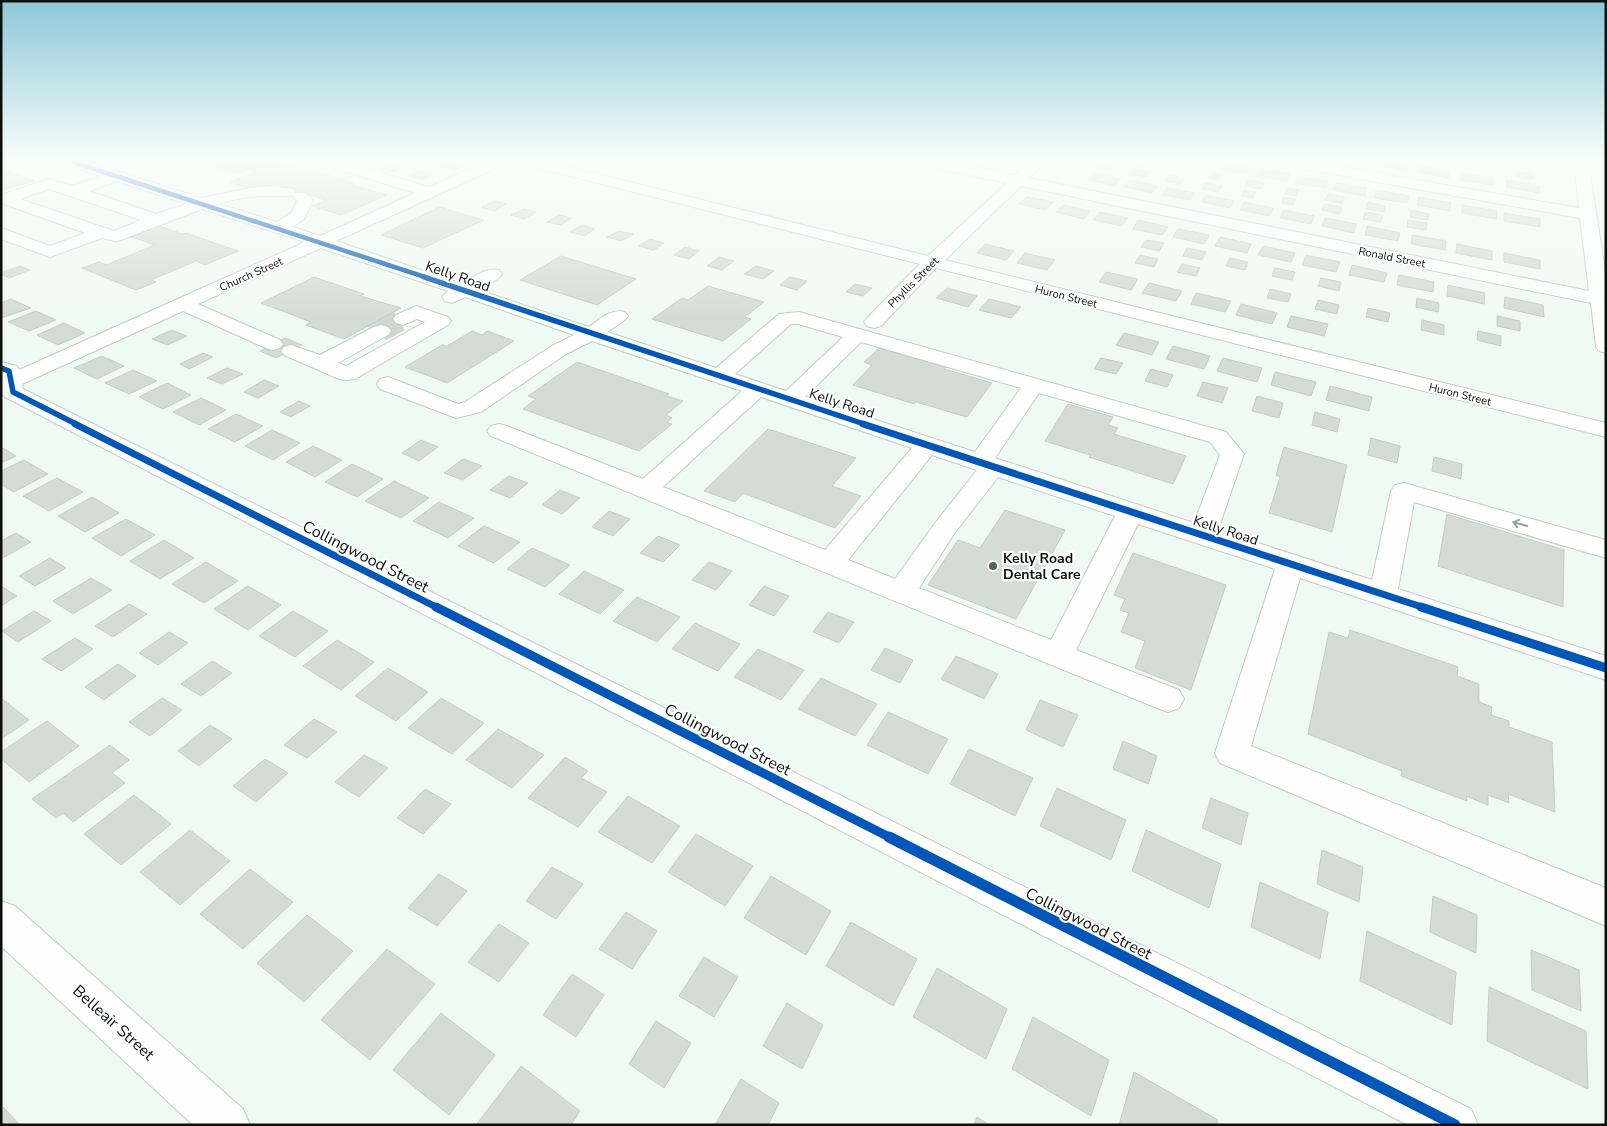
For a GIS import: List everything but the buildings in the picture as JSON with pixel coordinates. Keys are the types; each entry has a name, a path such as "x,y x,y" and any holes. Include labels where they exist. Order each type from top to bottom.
{"street":[{"path":"45,214 115,236 175,214"},
{"path":"139,214 158,220"},
{"name":"Kelly Road","path":"230,214 1606,668"},
{"path":"279,229 299,214"},
{"name":"Church Street","path":"5,378 182,304 385,214"},
{"name":"Huron Street","path":"738,214 1606,430"},
{"name":"Phyllis Street","path":"790,399 984,214"},
{"name":"Ronald Street","path":"1191,214 1600,291"},
{"path":"1581,214 1589,215 1606,347"},
{"path":"1,233 50,252 101,233"},
{"path":"412,273 437,261"},
{"path":"182,304 347,374 441,321 413,316 493,274"},
{"path":"388,384 456,411 472,407 559,350 591,334 618,316"},
{"path":"720,376 786,318 799,318 866,328 1034,385 1218,437 1232,454 1203,535"},
{"path":"322,363 381,331"},
{"name":"Collingwood Street","path":"5,378 13,392 1455,1125"},
{"path":"901,592 987,464 1034,385"},
{"path":"646,489 758,388"},
{"path":"499,431 1168,699"},
{"path":"830,563 928,444"},
{"path":"1383,595 1404,491 1606,549"},
{"path":"1058,656 1131,511"},
{"path":"1290,564 1232,753 1606,907"},
{"name":"Belleair Street","path":"1,920 227,1125"}],"tunnel":[{"path":"381,331 403,319"}],"cycle path":[{"path":"233,214 591,334 1606,668"},
{"path":"1,368 9,371 13,392 1455,1125"}],"place":[{"name":"Kelly Road Dental Care","path":"993,566"}]}
